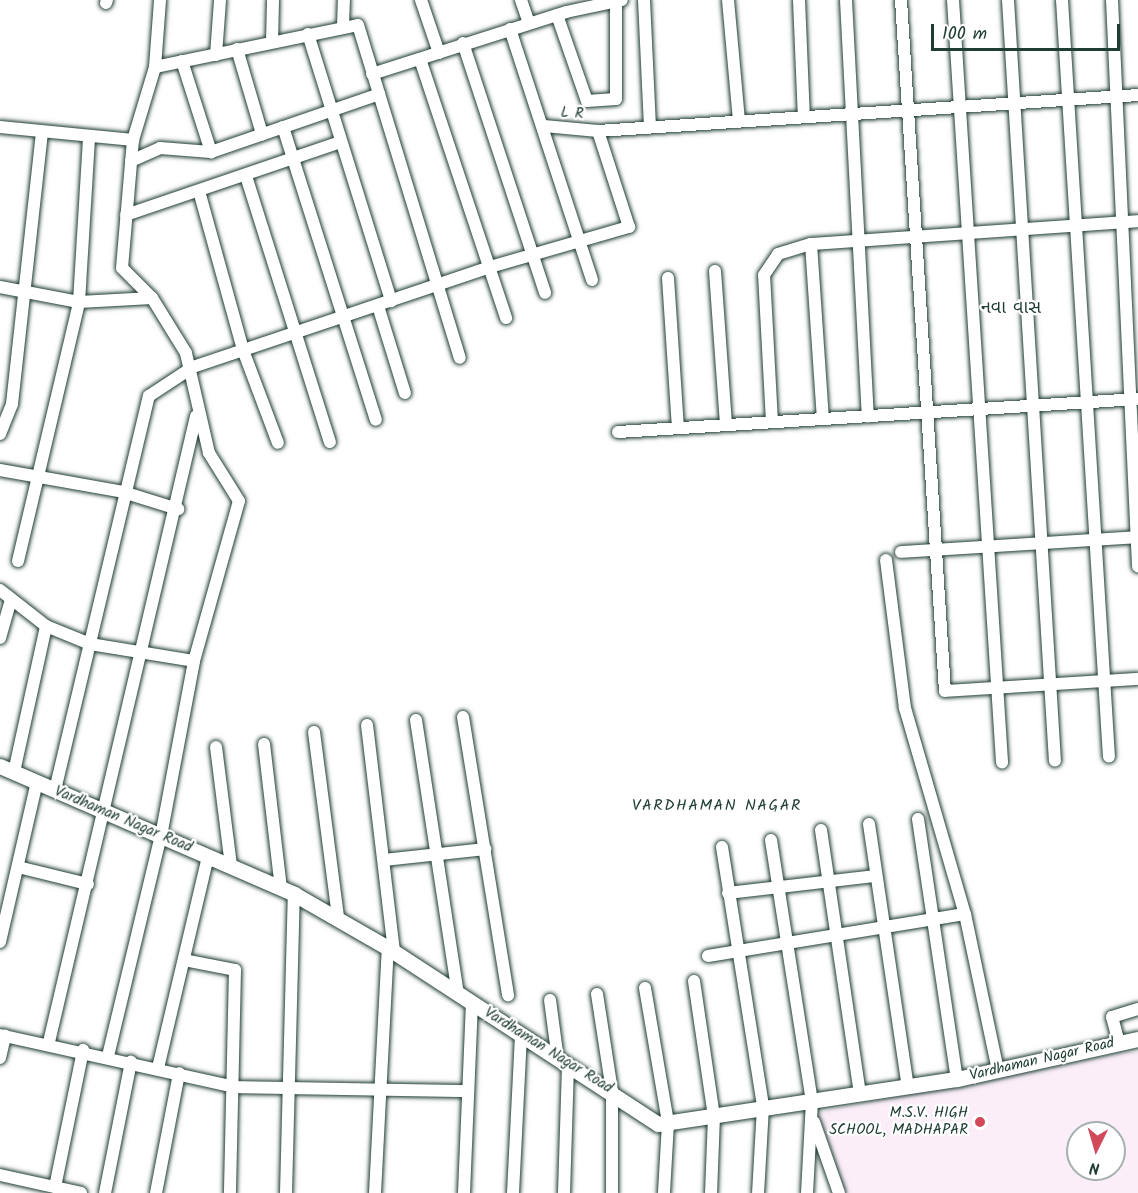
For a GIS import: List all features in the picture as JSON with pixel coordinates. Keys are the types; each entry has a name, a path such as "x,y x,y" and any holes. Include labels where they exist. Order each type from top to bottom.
{"street":[{"path":"108,1056 161,836 194,661 239,501 209,453 197,409 193,367 152,298 122,268 133,140 155,67 160,0"},
{"path":"216,55 220,0"},
{"path":"272,42 273,0"},
{"path":"344,0 344,26"},
{"path":"421,0 439,53"},
{"path":"521,0 529,23"},
{"path":"557,15 587,101 616,99 616,0"},
{"path":"372,74 557,15 576,5 622,0"},
{"path":"644,0 650,127"},
{"path":"728,0 739,121"},
{"path":"799,0 804,117"},
{"path":"846,0 855,114 868,416"},
{"path":"901,0 928,412 932,550 945,691 1138,679"},
{"path":"953,0 990,546 1002,762"},
{"path":"1008,0 1055,761"},
{"path":"1062,0 1078,225 1109,757"},
{"path":"1112,0 1132,221 1138,566"},
{"path":"155,67 344,26 358,26 460,357"},
{"path":"510,29 544,126 592,280"},
{"path":"308,34 330,111 391,301"},
{"path":"463,44 534,254 544,293"},
{"path":"237,49 262,134"},
{"path":"420,59 506,318"},
{"path":"182,61 211,152"},
{"path":"131,161 160,148 211,152 379,94"},
{"name":"L R","path":"544,126 598,131 1138,95"},
{"path":"0,127 133,140"},
{"path":"283,127 376,420"},
{"path":"55,790 123,492 149,396 193,367 490,267 629,227 598,131"},
{"path":"0,434 12,404 26,296 42,132"},
{"path":"18,561 79,302 89,136"},
{"path":"126,215 246,176 340,142"},
{"path":"246,176 330,442"},
{"path":"199,191 243,350 278,443"},
{"path":"772,422 764,275 778,254 810,244 1132,221"},
{"path":"810,244 823,419"},
{"path":"715,271 726,425"},
{"path":"668,278 678,428"},
{"path":"0,287 26,296 79,302 152,298"},
{"path":"378,306 405,393"},
{"path":"618,432 1134,399"},
{"path":"49,1042 106,812 141,653 178,509 197,409"},
{"path":"0,470 123,492 178,509"},
{"path":"901,552 1137,537"},
{"path":"886,560 905,708 965,914 998,1070"},
{"path":"0,590 10,602 46,626 90,644 194,661"},
{"path":"0,638 10,602"},
{"path":"7,769 46,626"},
{"path":"463,717 508,996"},
{"path":"416,720 458,994"},
{"path":"367,725 384,860 391,950 378,1091 375,1193"},
{"path":"314,732 338,918"},
{"path":"264,744 288,891 289,1089 286,1193"},
{"path":"216,747 231,866"},
{"name":"Vardhaman Nagar Road","path":"7,769 288,891 338,918 391,950 563,1063 612,1091 658,1124 763,1107 812,1108 860,1094 957,1079 1138,1039"},
{"path":"0,942 37,782"},
{"path":"918,819 957,1079"},
{"path":"869,824 908,1087"},
{"path":"821,830 860,1094"},
{"path":"771,840 812,1108 839,1193"},
{"path":"722,847 763,1107 758,1193"},
{"path":"384,860 485,849"},
{"path":"158,1068 208,856"},
{"path":"18,867 88,884"},
{"path":"728,893 876,876"},
{"path":"708,956 965,914"},
{"path":"184,960 235,970 230,1193"},
{"path":"694,981 714,1116 711,1193"},
{"path":"645,987 668,1123 664,1193"},
{"path":"597,994 612,1091 612,1193"},
{"path":"550,1000 563,1063 564,1193"},
{"path":"464,1193 472,1003"},
{"path":"1119,1043 1112,1017 1138,1010"},
{"path":"0,1058 2,1035 49,1042 234,1087 467,1091"},
{"path":"513,1193 521,1036"},
{"path":"55,1187 83,1050"},
{"path":"105,1193 131,1062"},
{"path":"156,1193 179,1073"},
{"path":"807,1193 812,1108"},
{"path":"0,1175 78,1193"}],"shaded area":[{"name":"M.S.V. HIGH SCHOOL, MADHAPAR","path":"1127,1052 1138,1052 1138,1193 846,1193 818,1112"}],"place":[{"name":"M.S.V. HIGH SCHOOL, MADHAPAR","path":"980,1122"}],"district":[{"name":"નવા વાસ","path":"1011,309"},
{"name":"VARDHAMAN NAGAR","path":"717,806"}]}
